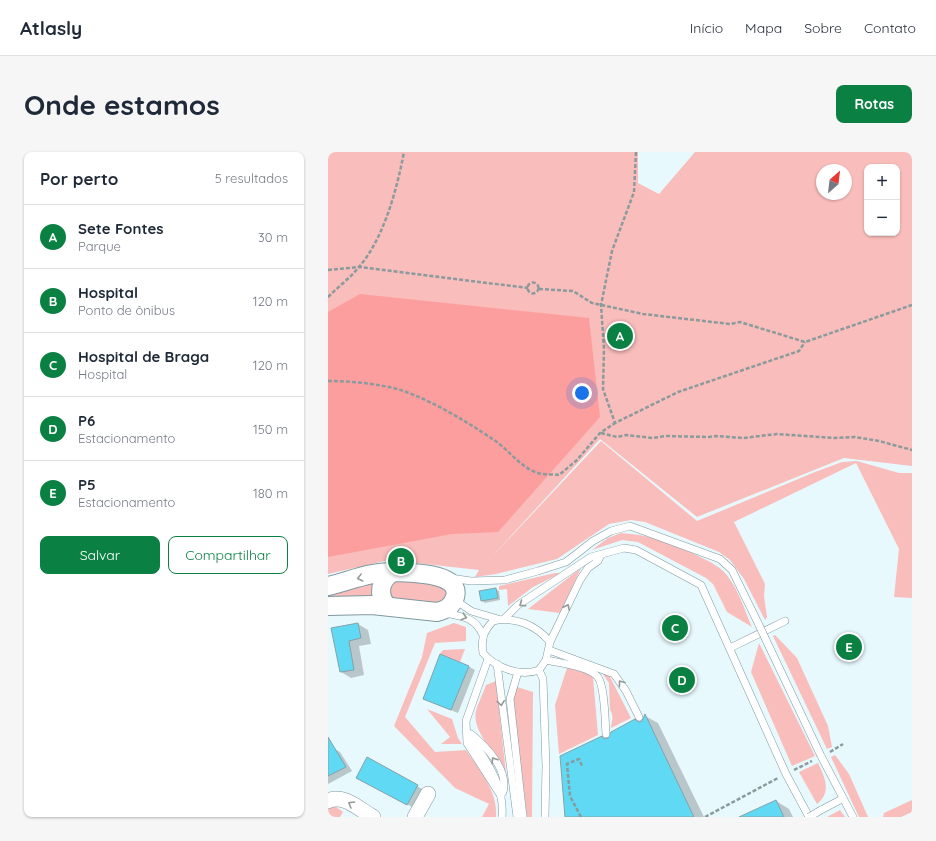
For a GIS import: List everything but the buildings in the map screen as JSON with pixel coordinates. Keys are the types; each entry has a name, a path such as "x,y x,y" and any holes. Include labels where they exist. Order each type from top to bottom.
{"street":[{"path":"387,606 383,601 381,589 385,577 393,572"},
{"path":"328,586 393,572 443,578 454,587 455,597 446,610 437,612 387,606 347,604 328,606"},
{"path":"415,817 428,794"},
{"path":"328,801 333,798 343,799 373,817"}],"lane":[{"path":"443,578 471,581 505,580 566,562 593,541 611,531 630,526 720,559 732,570 842,799 853,817"},
{"path":"483,634 493,621 503,619 518,605 591,557 624,548 636,550 701,584 786,774 809,817 842,799"},
{"path":"437,612 470,619 478,625 483,634 483,653 488,659 518,672 526,673 539,670 546,660 550,642 580,580 588,568 598,561 601,555"},
{"path":"471,581 455,597 471,611 526,623 544,634 550,642"},
{"path":"730,648 785,621"},
{"path":"549,650 614,674 626,690 639,717"},
{"path":"488,659 470,705 466,721 467,743 501,796"},
{"path":"546,660 585,669 597,676 602,684 606,734"},
{"path":"497,664 517,817"},
{"path":"539,670 543,680 546,766 545,817"},
{"path":"518,672 510,699 522,817"},
{"path":"467,731 483,744 500,770 504,789 501,796 502,817"}],"path":[{"path":"328,297 359,267 377,240 388,210 404,152"},
{"path":"615,424 603,389 604,349 601,305 612,251 634,192 636,152"},
{"path":"328,270 359,267 528,288 533,294 539,289 573,291 592,303 601,305 643,314 730,324 740,322 805,342 912,304"},
{"path":"528,288 533,282 539,289"},
{"path":"328,381 365,383 390,387 410,394 459,418 496,441 527,467 538,473 559,475 577,460 600,433 615,424 678,392 800,351 805,342"},
{"path":"600,433 617,437 626,435 653,438 665,436 716,436 743,438 777,434 834,438 855,437 879,441 912,450"},
{"path":"829,753 843,744"},
{"path":"581,817 570,796 567,764 579,759 582,766"},
{"path":"705,817 814,760"}],"shaded area":[{"path":"328,152 638,152 638,183 659,194 695,152 912,152 912,466 844,458 697,517 600,439 486,563 601,441 697,521 815,472 842,462 857,461 899,473 912,473 912,598 894,597 899,549 856,463 734,522 765,584 764,596 767,617 765,620 744,579 730,560 719,552 645,522 631,520 609,524 557,559 496,574 475,577 479,570 389,560 328,574"},
{"path":"360,294 589,318 600,417 498,532 452,534 328,557 328,312"},
{"path":"621,533 647,537 683,549 695,554 722,570 732,582 740,597 752,627 727,612 713,584 706,578 638,542 622,540 592,550 608,538"},
{"path":"581,568 560,613 528,609"},
{"path":"555,573 561,573 533,587 508,606 507,589 499,590 499,586"},
{"path":"377,580 377,598 328,598 328,591"},
{"path":"392,580 440,584 446,591 446,595 440,603 395,599 390,595 389,585"},
{"path":"454,623 466,627 466,641 435,643 405,717 435,752 466,750 491,790 496,808 496,817 482,817 489,804 455,788 394,726 422,657 427,633"},
{"path":"775,635 797,658 828,726 832,747 827,749 773,636"},
{"path":"759,643 815,756 792,766 751,672"},
{"path":"465,649 460,662 440,654 443,650"},
{"path":"567,668 588,673 593,677 598,735 559,754 555,705"},
{"path":"608,673 631,718 611,728 613,717 610,710 609,683 603,674"},
{"path":"496,681 506,774 481,735 477,727 476,719 476,711 486,685"},
{"path":"517,687 533,692 532,817 527,817 513,701"},
{"path":"427,709 452,719 458,738 462,744 441,744 450,737"},
{"path":"835,755 849,774 868,817 859,817 831,757"},
{"path":"818,763 825,779 826,790 822,799 817,804 799,772"},
{"path":"912,800 912,812 901,817 883,817 884,813"},
{"path":"335,806 343,812 340,817 328,817 328,809"},
{"path":"840,810 845,817 827,817"}],"place":[{"name":"Sete Fontes","path":"620,336"},
{"name":"Hospital","path":"401,561"},
{"name":"Hospital de Braga","path":"675,628"},
{"name":"P5","path":"849,647"},
{"name":"P6","path":"682,680"}]}
